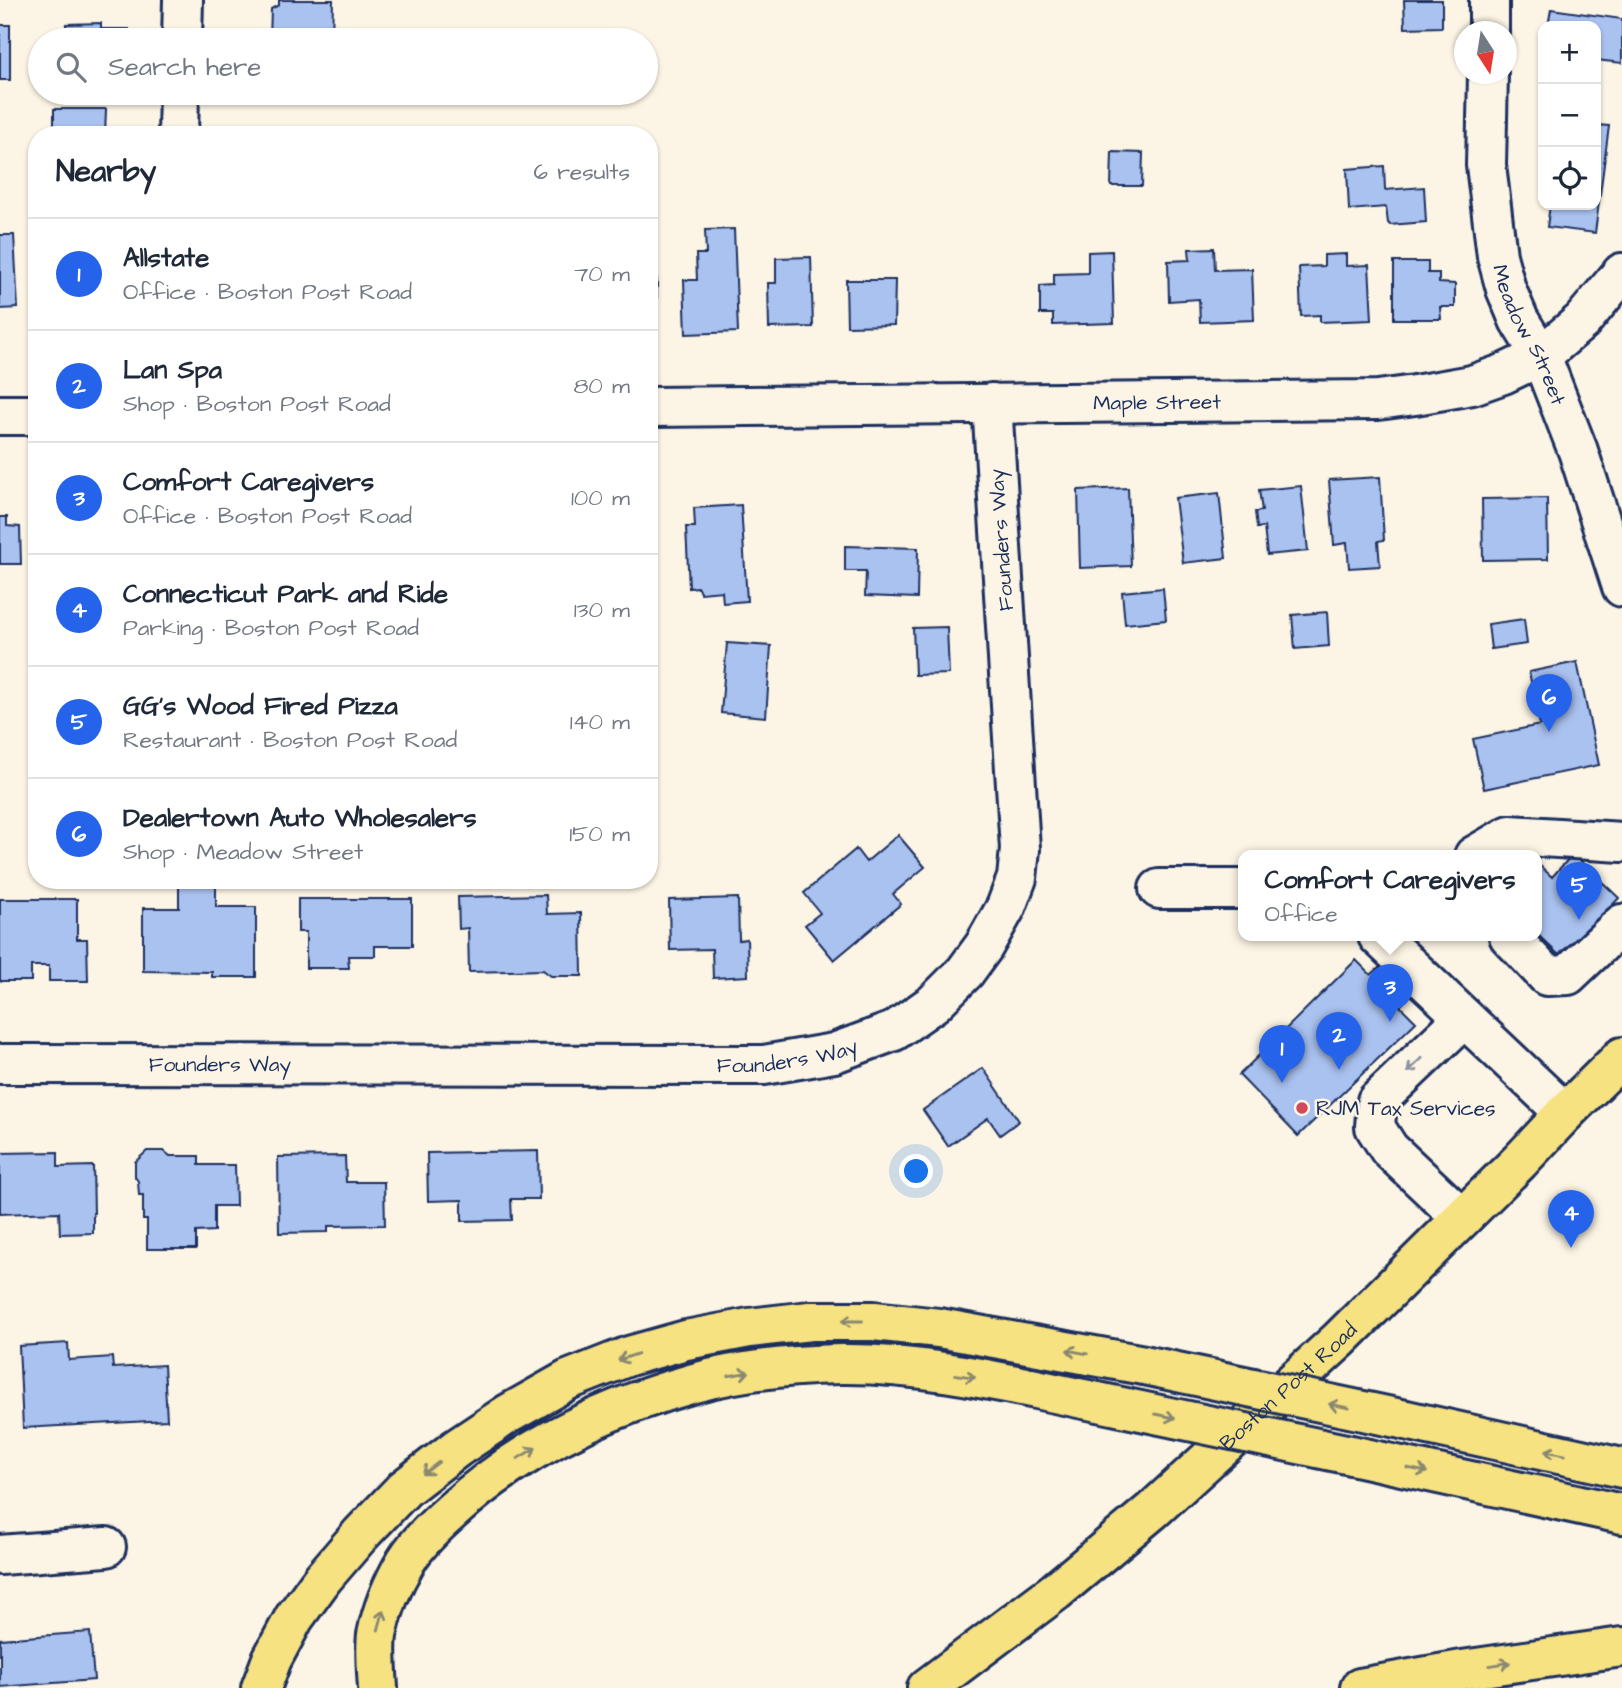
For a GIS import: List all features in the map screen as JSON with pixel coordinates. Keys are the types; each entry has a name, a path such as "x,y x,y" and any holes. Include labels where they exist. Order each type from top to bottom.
{"main road":[{"name":"Boston Post Road","path":"927,1688 1056,1591 1153,1510 1339,1340 1622,1057"},
{"path":"261,1688 272,1659 294,1618 316,1588 360,1535 405,1488 457,1448 508,1414 568,1380 629,1356 686,1339 749,1328 810,1321 874,1321 939,1328 1144,1365 1622,1468"},
{"path":"378,1688 377,1636 388,1598 407,1560 438,1523 477,1488 555,1437 601,1415 695,1382 788,1366 843,1364 908,1367 988,1380 1622,1514"},
{"path":"1360,1688 1622,1647"}],"street":[{"path":"182,28 183,0"},
{"path":"1489,0 1489,21"},
{"name":"Meadow Street","path":"1488,84 1486,165 1497,256 1506,289 1519,320 1541,356 1578,451 1622,587"},
{"path":"178,126 179,105"},
{"name":"Maple Street","path":"658,407 1378,400 1415,396 1472,385 1541,356 1581,321 1622,273"},
{"name":"Founders Way","path":"0,1064 764,1065 834,1053 894,1031 934,1003 965,972 984,946 1006,907 1017,878 1020,849 992,403"},
{"path":"0,415 28,415"},
{"path":"1484,850 1510,835 1622,842"},
{"path":"1159,889 1238,889"},
{"path":"1383,941 1565,1113"},
{"path":"1514,941 1547,976 1567,975 1615,944"},
{"path":"1462,1218 1389,1149 1375,1127 1377,1101 1464,1018"},
{"path":"0,1555 106,1547"}],"building":[{"path":"279,0 333,0 332,28 270,28 271,9 279,5"},
{"path":"1404,0 1442,0 1442,27 1405,28"},
{"path":"1551,9 1622,19 1622,63 1601,61 1601,21 1549,21"},
{"path":"101,23 101,28 66,28 66,24"},
{"path":"0,25 10,25 10,80 0,80"},
{"path":"54,109 106,109 105,126 54,126"},
{"path":"1601,125 1609,126 1601,187"},
{"path":"1112,152 1143,153 1142,186 1111,186"},
{"path":"1384,166 1385,190 1424,187 1426,222 1390,225 1386,207 1349,210 1347,169"},
{"path":"1549,210 1598,210 1595,233 1547,227"},
{"path":"734,229 738,332 686,334 684,280 697,280 696,254 706,254 705,230"},
{"path":"0,235 14,235 18,308 0,309"},
{"path":"1214,248 1215,270 1252,269 1254,320 1200,322 1199,299 1169,301 1168,261 1190,260 1189,249"},
{"path":"1112,251 1114,323 1053,325 1053,314 1040,314 1040,286 1054,285 1054,274 1088,273 1088,252"},
{"path":"1346,254 1346,266 1369,265 1372,320 1320,322 1320,315 1301,316 1299,267 1324,266 1324,255"},
{"path":"811,257 813,327 769,328 768,283 776,283 776,258"},
{"path":"1394,262 1428,262 1428,273 1439,273 1439,283 1455,284 1455,307 1440,307 1441,319 1394,319"},
{"path":"846,280 895,280 894,325 847,326"},
{"path":"1380,477 1384,540 1378,541 1380,566 1349,568 1347,543 1334,545 1329,480"},
{"path":"1301,486 1308,551 1267,555 1264,527 1257,528 1255,512 1262,511 1259,490"},
{"path":"1128,488 1131,566 1080,568 1078,490"},
{"path":"1219,493 1226,558 1183,563 1175,498"},
{"path":"1547,498 1548,559 1483,560 1482,499"},
{"path":"741,505 747,601 723,603 722,591 701,593 697,587 689,588 686,527 695,527 694,508"},
{"path":"0,517 7,517 7,526 20,527 21,564 0,564"},
{"path":"845,546 918,548 917,598 865,596 866,571 845,571"},
{"path":"1163,588 1166,620 1125,624 1122,592"},
{"path":"1327,612 1329,646 1295,649 1292,615"},
{"path":"1524,619 1527,644 1491,649 1488,624"},
{"path":"947,627 949,674 915,675 913,628"},
{"path":"727,643 771,646 766,717 721,713"},
{"path":"1577,662 1599,765 1484,789 1473,739 1540,725 1529,672"},
{"path":"898,835 925,867 893,894 901,904 834,960 805,925 820,913 804,893 856,849 866,862"},
{"path":"1573,854 1619,898 1562,958 1542,939 1542,868 1552,877"},
{"path":"179,889 216,889 216,907 256,907 256,977 212,977 212,972 143,971 143,908 179,908"},
{"path":"546,895 547,914 581,913 582,976 551,976 543,970 469,972 468,928 459,929 458,897"},
{"path":"738,898 739,940 747,939 748,976 713,978 712,949 670,950 669,900"},
{"path":"0,899 77,899 77,939 87,939 88,981 49,981 49,966 31,966 31,981 0,981"},
{"path":"298,899 412,899 412,946 375,946 375,956 348,956 349,968 306,968 306,932 298,932"},
{"path":"1356,960 1371,975 1379,968 1408,998 1400,1006 1416,1022 1298,1136 1239,1075"},
{"path":"983,1068 1019,1121 1000,1135 988,1118 948,1146 923,1110"},
{"path":"147,1151 164,1151 170,1156 199,1156 199,1165 235,1165 236,1206 214,1206 214,1231 196,1232 196,1249 147,1249 147,1220 143,1220 143,1195 139,1195 135,1162"},
{"path":"538,1151 539,1199 511,1199 512,1220 462,1221 462,1200 428,1201 427,1153"},
{"path":"58,1152 58,1167 93,1166 93,1233 60,1234 59,1212 0,1214 0,1153"},
{"path":"345,1156 346,1182 384,1182 385,1225 328,1226 328,1232 279,1233 278,1157"},
{"path":"68,1343 69,1360 112,1357 113,1368 164,1365 167,1420 23,1428 19,1346"},
{"path":"90,1632 94,1680 0,1687 0,1639"}],"place":[{"name":"Dealertown Auto Wholesalers","path":"1549,732"},
{"name":"GG's Wood Fired Pizza","path":"1579,920"},
{"name":"Comfort Caregivers","path":"1390,1022"},
{"name":"Lan Spa","path":"1339,1070"},
{"name":"Allstate","path":"1282,1083"},
{"name":"RJM Tax Services","path":"1302,1108"},
{"name":"Connecticut Park and Ride","path":"1571,1248"}]}
